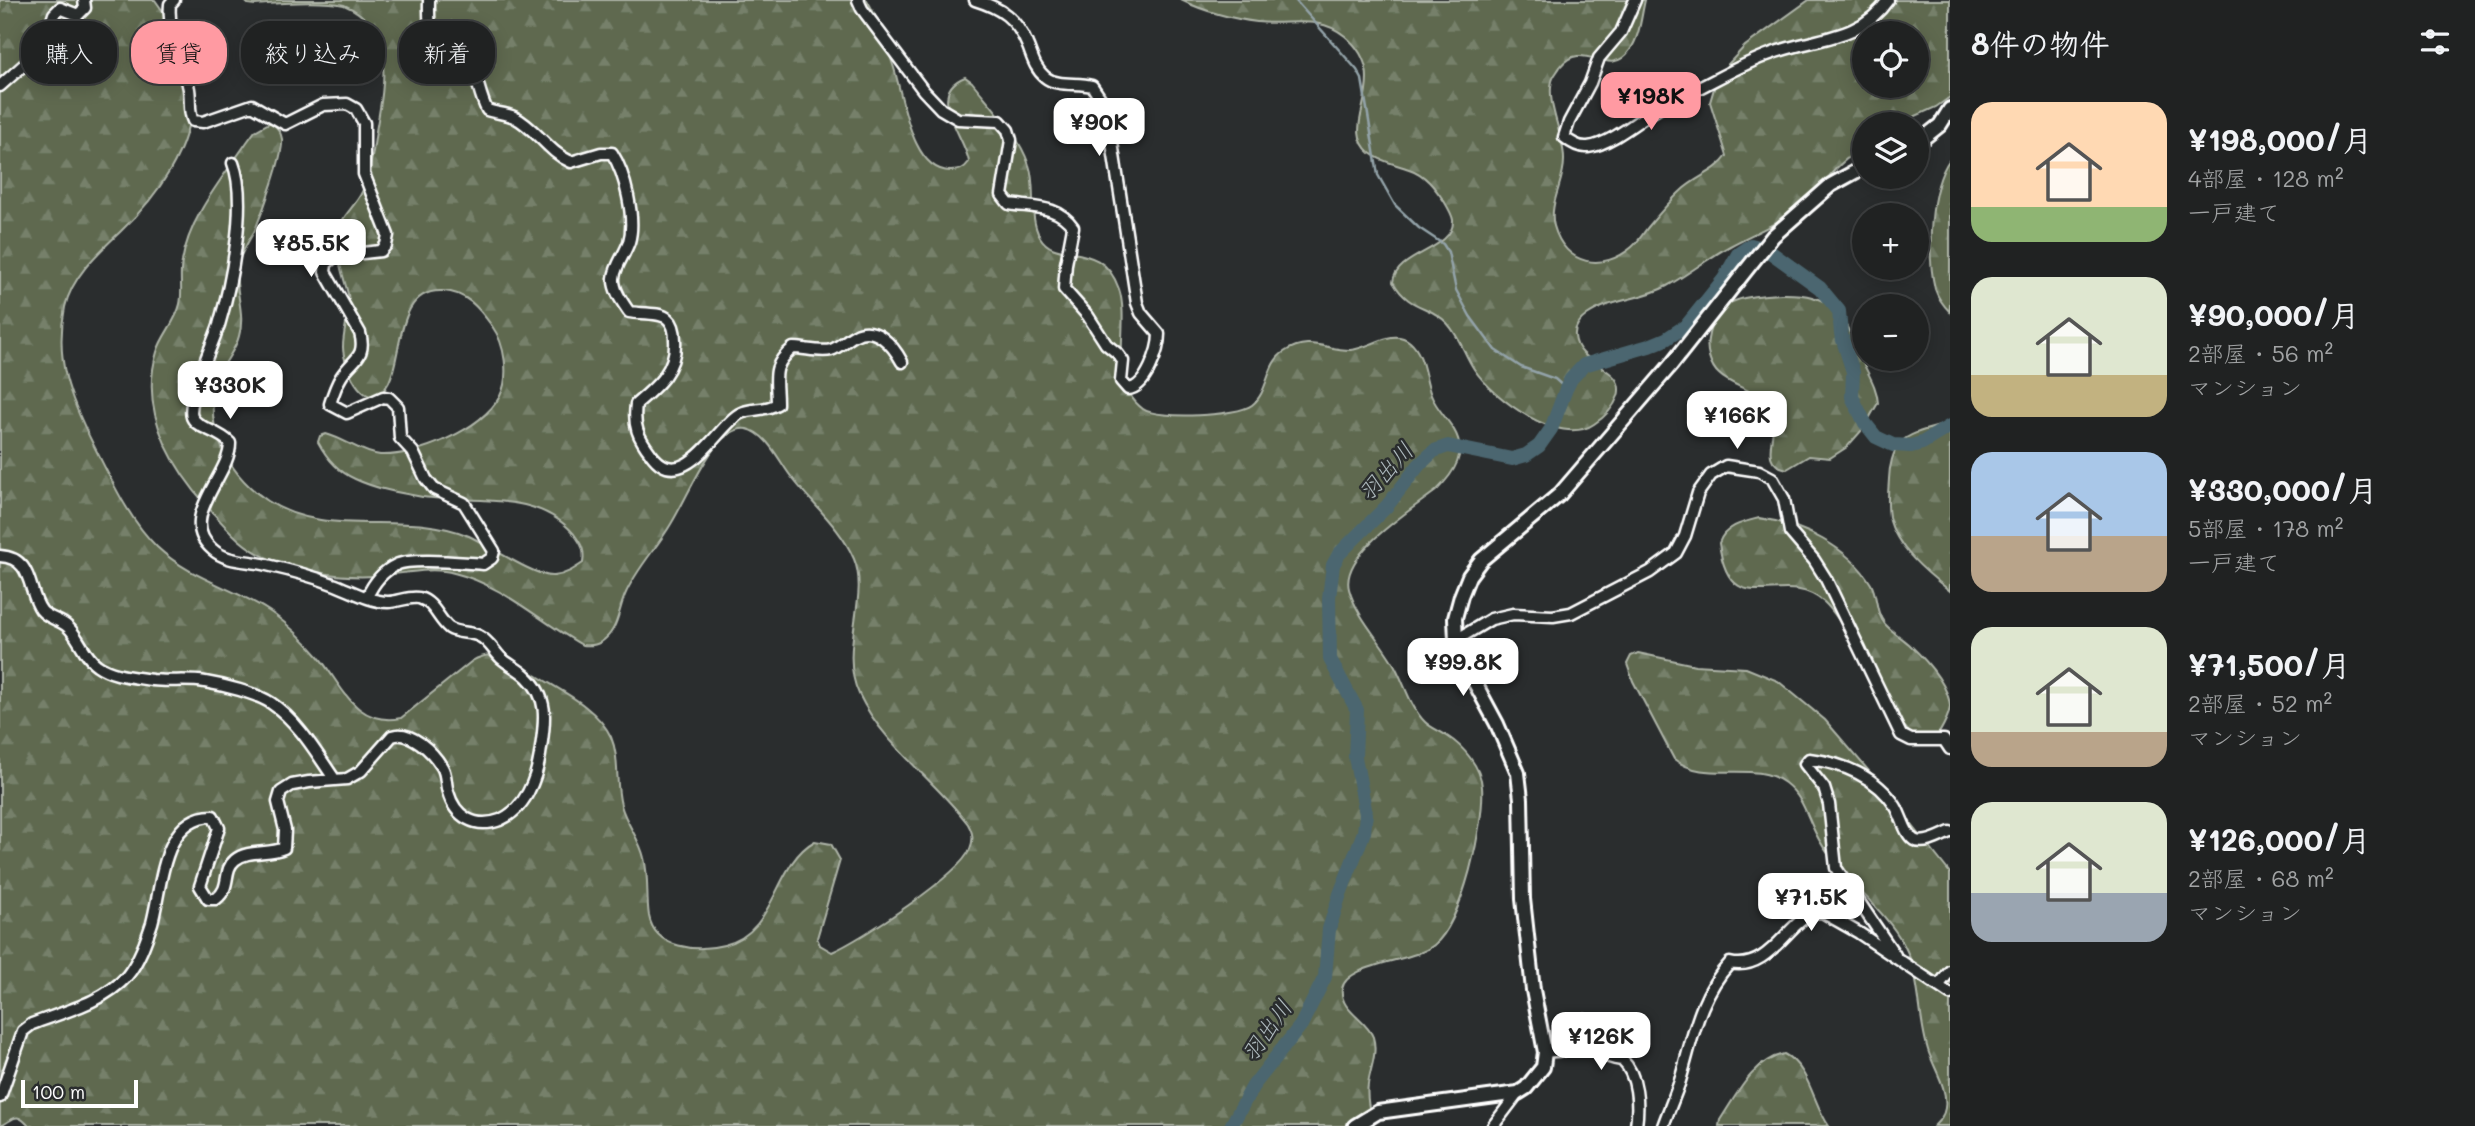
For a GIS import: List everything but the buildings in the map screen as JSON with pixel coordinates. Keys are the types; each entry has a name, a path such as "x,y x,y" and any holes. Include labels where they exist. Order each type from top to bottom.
{"street":[{"path":"0,86 43,48 54,14 60,8 78,15 85,8 84,0"},
{"path":"174,0 170,4 170,29 189,91 189,113 193,121 203,122 252,105 285,124 323,105 338,103 356,109 364,123 364,174 388,235 386,245 381,251 335,256 326,264 325,272 360,333 363,344 357,361 343,373 335,387 330,404 347,413 383,397 395,402 398,407 400,438 413,452 426,479 433,489 464,503 494,551 492,558 483,564 409,561 397,564 378,580 367,597"},
{"path":"429,0 432,33 440,42 465,57 472,67 480,98 487,110 513,117 561,158 571,162 601,153 612,153 620,167 628,200 631,233 614,278 615,286 629,312 669,319 674,329 676,346 666,377 636,404 636,430 654,459 671,467 682,465 708,448 733,419 742,413 768,410 777,404 775,374 778,364 793,348 833,350 862,332 872,332 881,336 902,362"},
{"path":"858,0 923,90 941,108 958,119 1000,121 1008,130 1011,140 1002,195 1009,204 1050,209 1066,216 1073,227 1066,264 1065,289 1088,316 1106,344 1118,353 1123,361 1121,381 1132,390 1138,387 1144,377 1158,346 1159,334 1141,313 1137,303 1109,123 1100,98 1092,86 1060,83 1046,78 1031,57 1027,43 1014,22 1005,12 975,0"},
{"path":"1635,0 1621,33 1599,58 1569,122 1564,137 1569,142 1584,148 1591,147 1688,93 1766,55 1794,45 1857,30 1874,18 1888,0"},
{"path":"1929,134 1940,125 1950,109"},
{"path":"0,1097 23,1031 32,1024 100,996 122,981 135,964 152,923 169,849 183,827 201,816 213,816 219,828 200,886 208,899 216,899 226,889 228,870 236,859 243,855 275,852 284,848 285,830 278,802 281,792 301,783 347,779 361,771 392,736 397,734 414,739 431,753 442,767 448,793 459,814 467,821 480,824 505,818 521,804 537,771 543,733 543,699 530,679 503,659 477,634 456,632 447,626 429,603 419,598 388,602 309,576 223,556 211,549 201,531 205,499 226,463 230,450 230,443 222,434 198,425 190,415 192,399 220,322 236,242 240,202 238,177 233,163"},
{"path":"1493,1126 1518,1093 1526,1088 1543,1067 1545,1052 1523,899 1518,774 1497,724 1462,659 1456,640 1455,618 1461,596 1469,576 1481,560 1560,494 1671,365 1773,236 1831,185 1852,174"},
{"path":"1456,640 1491,619 1513,614 1553,616 1571,612 1650,572 1676,553 1685,536 1698,493 1711,475 1726,466 1759,471 1772,478 1780,489 1790,532 1826,579 1901,736 1910,740 1944,740 1950,749"},
{"path":"0,556 17,561 30,580 39,608 72,630 93,663 105,670 129,676 162,681 203,681 261,697 272,704 304,737 335,780"},
{"path":"1898,958 1836,868 1824,788 1805,764 1809,759 1822,760 1853,770 1870,779 1897,808 1915,841 1922,843 1950,832"},
{"path":"1663,1126 1678,1087 1701,1009 1721,973 1730,963 1753,963 1777,945 1799,923 1816,912 1822,912 1859,933 1950,994"},
{"path":"1939,985 1950,971"},
{"path":"1545,1052 1572,1049 1579,1040 1580,1023 1583,1020 1590,1021 1602,1054 1611,1060 1622,1060 1629,1068 1635,1086 1636,1126"},
{"path":"1355,1126 1378,1112 1518,1093"}],"green space":[{"path":"0,0 155,0 168,21 131,21 131,84 189,84 190,89 190,117 179,154 147,203 80,275 65,307 62,326 63,362 71,394 121,499 138,524 171,559 261,606 282,620 318,656 351,701 372,716 401,718 472,661 489,655 512,660 588,708 605,726 614,745 621,805 644,858 649,916 653,927 668,942 679,946 713,947 741,938 755,927 765,913 791,865 801,852 815,841 831,844 840,860 817,938 820,945 832,952 885,921 929,890 962,860 970,849 972,836 968,824 895,746 859,694 853,677 852,659 859,590 854,559 834,527 793,479 768,443 747,429 734,431 726,436 710,454 671,524 630,585 610,634 595,644 582,645 489,586 454,573 425,571 350,576 324,573 265,557 237,538 193,490 170,454 155,415 152,374 159,346 180,304 181,267 186,245 199,214 255,131 271,122 281,136 280,158 255,230 237,268 241,326 238,341 220,373 214,391 215,427 229,461 253,490 291,513 341,522 444,528 469,536 525,567 546,575 566,573 583,563 584,558 574,534 559,520 542,511 503,502 423,497 380,488 349,476 334,464 321,448 318,442 320,436 326,434 366,452 380,455 412,451 447,439 479,419 500,396 505,379 505,360 492,326 471,302 451,292 428,293 417,300 409,311 389,382 381,393 373,396 358,387 344,356 343,340 349,300 336,239 339,226 362,192 370,170 383,84 385,84 385,21 366,21 344,5 335,3 255,5 244,0 867,0 888,48 910,129 926,159 937,168 951,171 961,169 969,162 947,105 953,84 965,77 972,82 1019,143 1029,165 1034,220 1040,237 1047,245 1057,250 1090,257 1111,273 1119,289 1122,304 1122,369 1125,384 1132,398 1143,409 1164,415 1180,415 1215,414 1244,409 1252,405 1262,393 1278,357 1293,347 1302,345 1350,350 1396,337 1410,342 1419,353 1433,400 1458,438 1460,447 1457,462 1449,477 1437,490 1396,520 1367,547 1349,575 1349,589 1362,617 1396,668 1419,716 1459,745 1475,765 1481,779 1482,803 1470,871 1454,916 1444,933 1434,945 1424,951 1355,974 1346,980 1342,989 1345,1003 1373,1037 1374,1055 1368,1095 1373,1126 29,1126 17,1117 0,1126"},
{"path":"1181,0 1645,0 1636,39 1622,58 1613,62 1578,56 1569,59 1560,67 1552,81 1551,99 1564,159 1553,209 1554,226 1567,250 1586,261 1609,260 1632,247 1681,191 1722,162 1727,156 1710,102 1718,75 1745,46 1809,0 1950,0 1950,97 1925,112 1852,112 1852,155 1795,211 1722,251 1667,286 1606,306 1584,317 1575,330 1578,346 1615,379 1619,386 1618,396 1609,412 1594,424 1580,430 1564,430 1528,416 1496,393 1474,369 1447,323 1406,298 1393,282 1404,264 1445,238 1451,230 1453,220 1444,201 1425,178 1415,171 1374,156 1361,142 1359,129 1367,85 1366,69 1360,53 1345,36 1325,25 1248,21 1218,14"},
{"path":"1950,159 1950,312 1935,289 1931,241 1934,204 1943,172"},
{"path":"1799,295 1825,302 1841,318 1852,338 1852,371 1867,371 1874,385 1878,403 1863,429 1847,447 1830,458 1809,456 1787,469 1778,466 1772,460 1771,453 1771,410 1761,398 1719,374 1709,358 1708,339 1717,314 1733,302 1755,296"},
{"path":"1950,423 1950,591 1922,568 1905,549 1893,528 1888,503 1891,465 1900,443 1917,433"},
{"path":"1759,518 1791,526 1822,539 1850,558 1861,570 1871,584 1885,624 1922,657 1945,689 1949,711 1934,739 1920,744 1901,723 1838,619 1824,602 1808,592 1792,589 1746,589 1734,582 1725,568 1719,543 1730,529"},
{"path":"1638,653 1695,665 1746,668 1778,681 1825,720 1950,873 1950,1126 1934,1126 1944,1111 1945,1094 1925,1040 1917,984 1904,945 1883,916 1824,848 1800,800 1785,783 1759,773 1700,770 1687,767 1674,759 1633,681 1627,664 1631,656"},
{"path":"1784,1054 1800,1068 1829,1126 1719,1126 1732,1100 1754,1071 1763,1063"}],"waterway":[{"path":"1295,0 1362,79 1378,175 1395,205 1419,228 1443,244 1448,252 1456,290 1470,316 1495,350 1521,367 1555,379 1566,389"},
{"name":"羽出川","path":"1231,1126 1253,1086 1301,1025 1325,977 1329,929 1364,832 1366,814 1355,757 1357,710 1330,659 1329,598 1333,565 1339,554 1387,506 1419,465 1434,451 1448,446 1512,459 1526,455 1539,446 1551,429 1571,379 1584,365 1649,346 1687,325 1724,279 1738,254 1751,245 1766,249 1820,288 1839,311 1841,334 1853,372 1852,397 1865,423 1876,437 1893,445 1911,446 1922,443 1950,426"}]}
